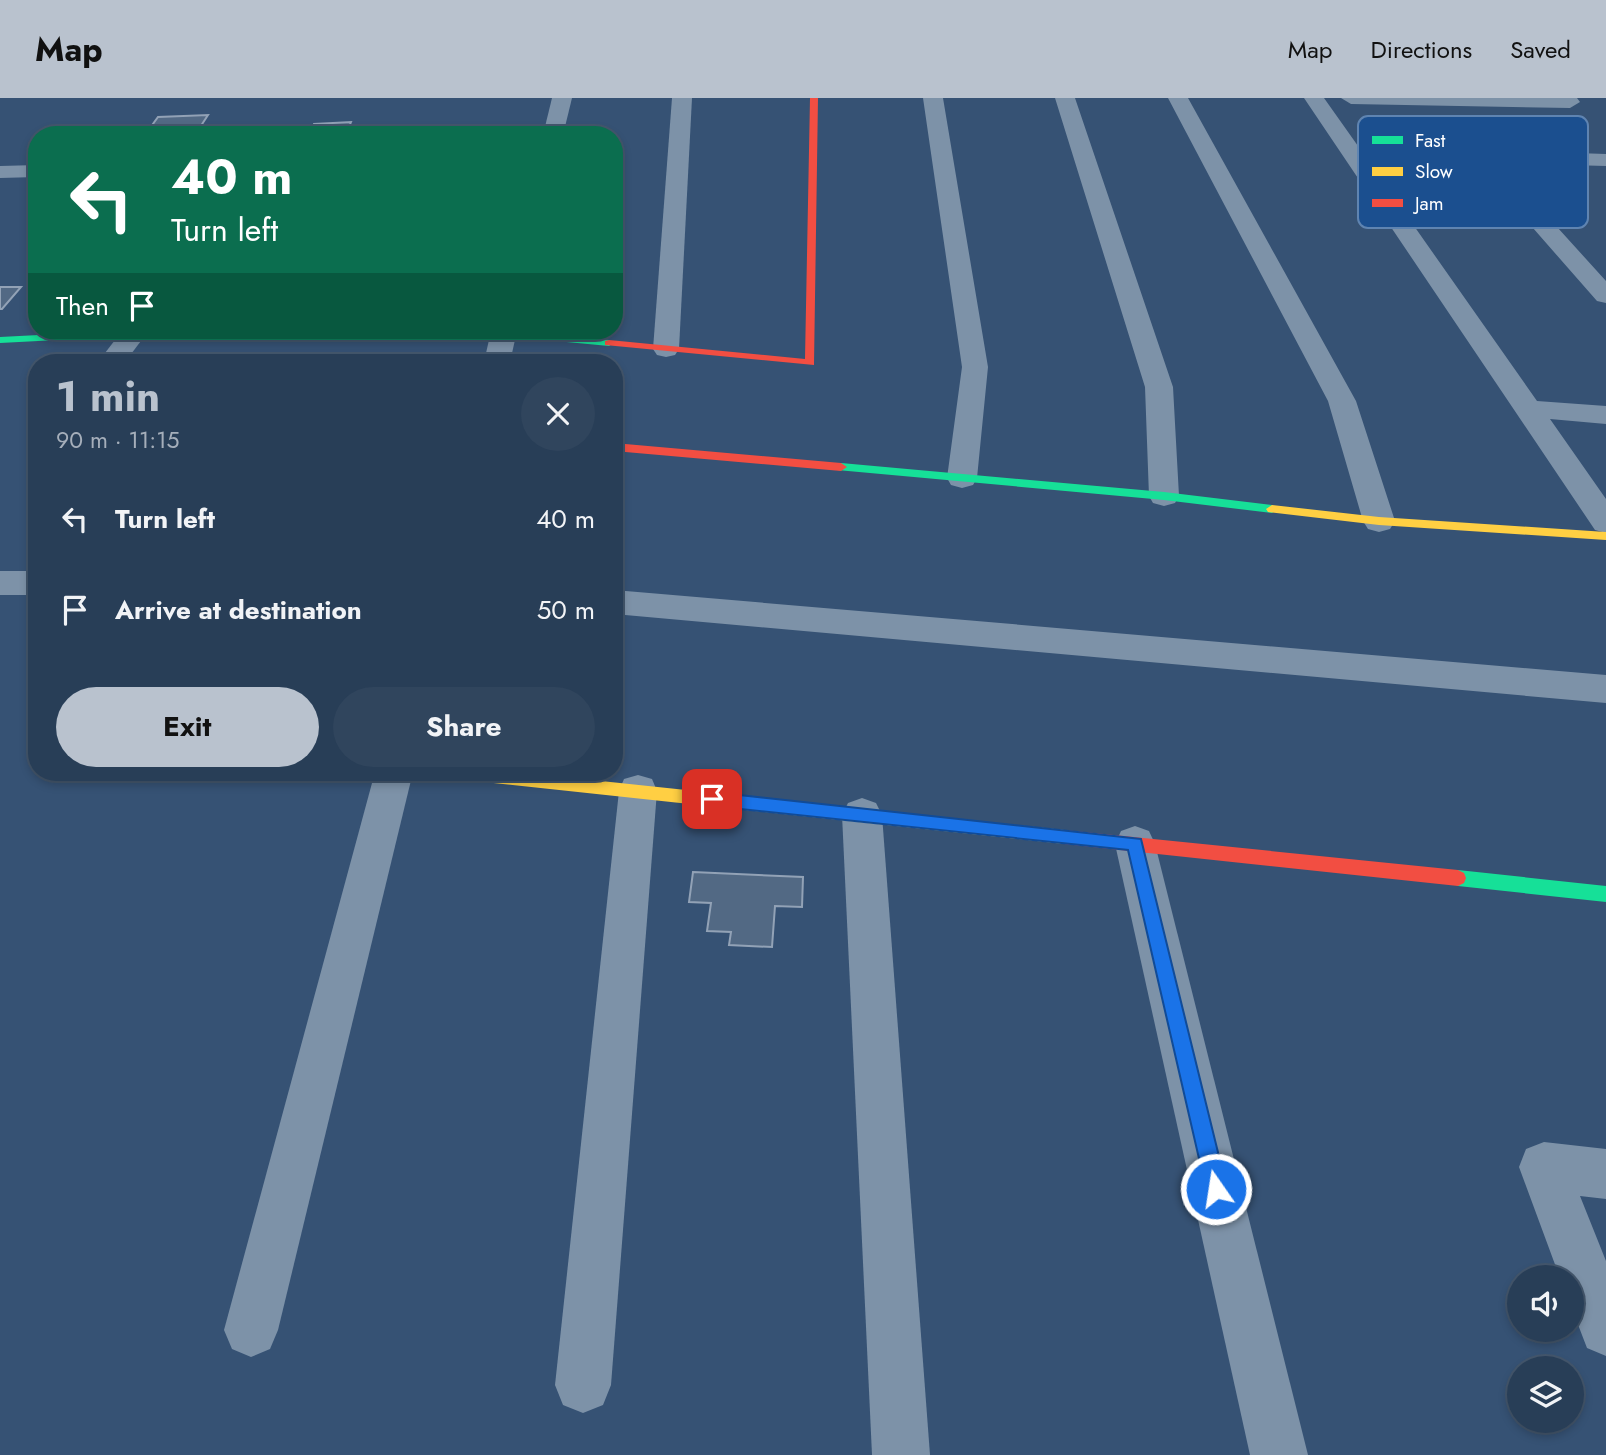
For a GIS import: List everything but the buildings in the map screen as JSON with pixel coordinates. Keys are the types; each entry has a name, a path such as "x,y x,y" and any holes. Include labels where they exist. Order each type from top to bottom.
{"street":[{"path":"554,126 562,98"},
{"path":"666,349 682,98"},
{"path":"580,340 810,363 814,98"},
{"path":"933,98 975,368 962,478"},
{"path":"1065,98 1159,387 1164,496"},
{"path":"1178,98 1342,401 1379,521"},
{"path":"1314,98 1358,162"},
{"path":"1351,98 1570,102"},
{"path":"1351,152 1358,152"},
{"path":"1588,159 1606,160"},
{"path":"0,172 28,171"},
{"path":"1403,228 1606,522"},
{"path":"1545,228 1606,296"},
{"path":"0,340 28,338"},
{"path":"117,354 128,340"},
{"path":"1528,410 1606,415"},
{"path":"623,448 1164,496 1379,521 1606,536"},
{"path":"0,583 28,583"},
{"path":"623,603 1606,689"},
{"path":"251,1329 392,781"},
{"path":"542,781 1606,894"},
{"path":"583,1385 638,791"},
{"path":"862,815 901,1455"},
{"path":"1135,844 1279,1455"},
{"path":"1606,1174 1544,1167 1606,1329"}],"traffic: fast":[{"path":"0,340 28,339"},
{"path":"578,340 609,343"},
{"path":"841,467 1164,496 1272,509"},
{"path":"1458,878 1606,894"}],"traffic: slow":[{"path":"1272,509 1379,521 1606,536"},
{"path":"540,781 1064,837"}],"traffic: jam":[{"path":"609,343 810,363 814,98"},
{"path":"623,448 841,467"},
{"path":"1064,837 1458,878"}],"route":[{"path":"712,799 1135,844 1216,1189"}]}
